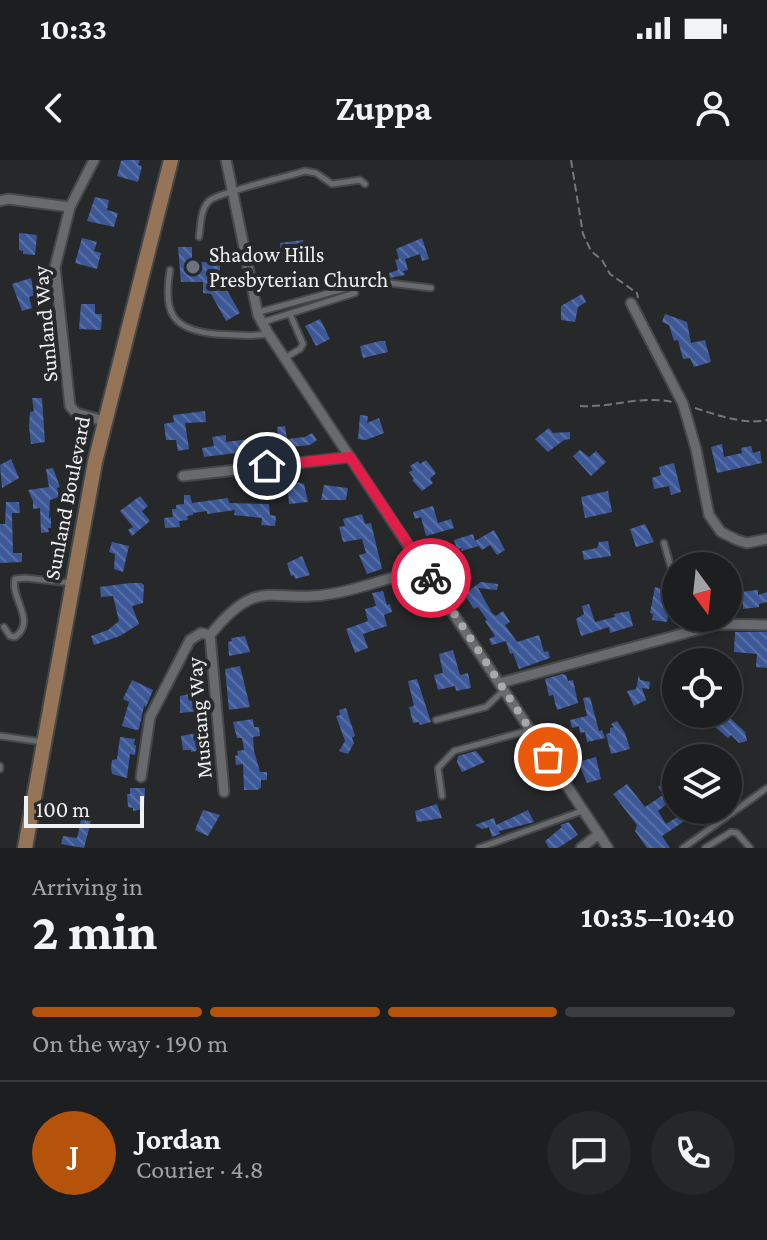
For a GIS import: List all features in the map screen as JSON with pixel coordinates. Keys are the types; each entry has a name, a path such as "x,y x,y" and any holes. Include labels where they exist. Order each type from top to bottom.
{"main road":[{"name":"Sunland Boulevard","path":"25,848 104,421 171,160"}],"street":[{"name":"Sunland Way","path":"94,160 70,207 55,267 70,406 76,413 104,421"},
{"path":"226,160 262,323 608,848"},
{"path":"0,201 8,199 70,207"},
{"path":"631,303 683,404 709,515 715,526 726,535 747,543 767,539"},
{"path":"183,476 350,457"},
{"name":"Mustang Way","path":"224,792 210,635 228,612 262,594 335,593 425,568"},
{"path":"742,624 767,625"},
{"path":"502,686 689,632"},
{"path":"141,777 150,717 190,640 201,633 210,635"},
{"path":"581,848 599,834"}],"lane":[{"path":"199,237 206,204 220,194 305,171 316,173 332,184 360,180 365,184"},
{"path":"170,270 166,299 174,318 186,328 197,332 243,336 268,333"},
{"path":"258,312 373,281 431,288"},
{"path":"262,323 355,293"},
{"path":"285,358 303,344 290,314"},
{"path":"664,543 667,552"},
{"path":"4,627 10,636 15,637 22,629 24,616 14,587 15,579 73,583"},
{"path":"436,720 486,707 502,686"},
{"path":"442,796 438,768 454,751 531,730"},
{"path":"0,736 44,742"},
{"path":"683,848 767,788"},
{"path":"479,848 583,810"},
{"path":"705,848 731,832 737,833 750,848"}],"path":[{"path":"571,160 584,238 610,274 637,293 639,298 631,303"},
{"path":"580,406 601,407 633,399 658,399 756,423 767,420"}],"building":[{"path":"124,160 140,160 138,165 142,166 138,182 117,176"},
{"path":"95,197 109,200 107,210 118,213 114,227 87,221"},
{"path":"19,233 37,235 35,255 23,254 19,250"},
{"path":"82,238 97,242 94,251 101,253 97,269 75,263"},
{"path":"422,238 429,259 422,261 420,254 405,259 408,270 403,271 405,275 390,278 389,273 398,270 396,249"},
{"path":"303,240 305,254 282,258 280,243"},
{"path":"178,247 192,247 192,262 208,262 208,251 227,251 227,260 220,260 220,278 240,313 226,321 211,294 203,293 203,282 181,282"},
{"path":"31,278 35,295 29,297 32,308 22,311 12,284"},
{"path":"582,294 586,302 578,307 575,322 561,320 561,306"},
{"path":"81,304 95,304 95,314 102,314 101,330 79,329"},
{"path":"665,314 687,322 691,343 705,340 711,362 694,367 690,358 683,359 678,340 674,341 669,325 662,322"},
{"path":"320,319 330,339 316,346 305,326"},
{"path":"385,341 388,352 363,358 360,346"},
{"path":"32,398 42,398 45,442 31,444 29,426 30,412 34,411"},
{"path":"205,411 206,422 185,423 189,449 178,451 176,440 166,440 164,424 174,422 173,415"},
{"path":"360,415 368,416 367,423 379,418 384,433 366,440 358,439"},
{"path":"285,426 287,439 312,433 317,440 310,445 279,448 277,427"},
{"path":"549,428 553,433 570,432 570,439 548,452 535,439"},
{"path":"226,435 226,442 250,439 251,443 259,442 261,450 204,457 202,448 214,446 212,437"},
{"path":"722,444 724,457 742,453 741,448 751,446 753,453 760,451 762,463 717,473 711,447"},
{"path":"580,450 589,457 596,451 606,462 591,476 573,456"},
{"path":"11,459 19,478 2,488 0,465"},
{"path":"426,460 436,473 430,479 433,483 422,491 409,472 413,470 410,466"},
{"path":"674,463 681,492 671,495 669,486 654,489 652,478 661,475 659,467"},
{"path":"53,468 60,487 57,488 59,497 50,500 49,532 41,533 40,508 33,509 28,490 49,487 46,469"},
{"path":"290,483 304,484 308,502 289,504"},
{"path":"324,485 348,488 346,500 321,500"},
{"path":"608,491 612,512 585,518 581,497"},
{"path":"184,495 190,495 192,503 228,498 229,503 269,504 270,515 276,516 275,526 261,525 262,518 234,515 235,510 193,513 187,516 188,520 179,521 180,527 165,528 164,518 173,517 172,509 184,504"},
{"path":"140,496 148,506 142,511 150,521 132,536 128,530 133,527 120,511"},
{"path":"6,502 19,502 20,513 12,513 13,553 22,553 22,562 0,563 0,524 5,524"},
{"path":"433,506 438,523 451,519 454,528 426,536 421,517 415,519 413,512"},
{"path":"362,514 365,524 371,523 382,569 367,574 359,555 366,553 362,539 343,542 339,527 345,526 343,519"},
{"path":"645,524 654,542 636,547 630,529"},
{"path":"494,530 505,550 497,555 490,545 482,550 479,546 461,551 462,548 457,549 454,540 473,534 475,541"},
{"path":"608,541 611,556 584,560 582,551 597,548 599,542"},
{"path":"112,542 129,546 123,572 114,569 115,554 109,552"},
{"path":"302,556 310,575 295,579 287,563"},
{"path":"481,582 498,584 497,590 478,588 492,613 496,616 503,611 510,622 505,625 517,642 539,635 544,652 548,651 550,658 519,669 506,641 492,645 489,639 495,636 487,620 478,607 474,609 464,594"},
{"path":"130,583 144,585 143,603 132,606 139,624 120,636 94,645 91,636 108,630 119,621 113,596 101,597 100,587"},
{"path":"655,587 662,589 662,621 652,620 653,614 650,613"},
{"path":"758,590 758,595 767,592 767,602 759,604 759,607 743,609 742,592"},
{"path":"383,591 392,612 384,615 387,626 363,634 368,648 355,653 346,629 368,621 365,609 376,606 372,593"},
{"path":"589,604 595,622 629,611 633,626 610,633 609,627 581,636 576,619 584,614 582,606"},
{"path":"735,632 767,632 767,668 756,667 757,654 742,653 742,648 734,648"},
{"path":"245,636 250,652 229,656 228,642 232,641 231,638"},
{"path":"453,650 460,675 468,673 471,688 456,691 455,686 438,690 434,675 443,673 439,654"},
{"path":"240,666 250,707 229,710 225,669"},
{"path":"562,674 568,681 573,680 578,703 557,710 553,695 549,696 545,679"},
{"path":"639,675 640,680 650,682 649,689 642,688 646,700 634,706 627,691 636,689"},
{"path":"417,679 431,722 420,725 419,722 413,723 409,707 414,706 408,681"},
{"path":"132,680 153,690 136,730 122,726 129,702 123,699"},
{"path":"194,693 199,711 180,713 180,696"},
{"path":"590,697 599,731 602,730 605,738 587,742 585,732 580,733 579,726 572,728 570,720 587,716 583,698"},
{"path":"346,708 355,736 348,754 339,751 345,741 336,716 340,715 339,710"},
{"path":"253,719 254,727 259,727 260,736 253,737 254,751 260,772 267,772 267,780 261,780 261,788 257,790 244,790 243,764 236,765 235,756 238,755 237,751 244,750 242,738 237,738 233,722"},
{"path":"617,721 630,749 611,754 606,734 614,727 611,724"},
{"path":"716,728 741,728 747,741 739,743 731,735 728,738"},
{"path":"203,732 205,749 183,750 181,736"},
{"path":"120,737 135,739 135,755 130,754 127,778 112,774 112,760 117,759"},
{"path":"476,751 485,762 462,772 457,762 458,756"},
{"path":"596,757 601,779 587,783 578,762"},
{"path":"627,784 645,807 662,796 662,808 658,811 662,824 680,824 662,836 670,848 647,848 635,831 637,825 613,794"},
{"path":"130,788 145,788 144,809 133,811 128,807"},
{"path":"437,804 442,818 417,822 415,811"},
{"path":"203,810 220,815 208,836 195,830"},
{"path":"528,810 534,822 499,831 500,834 492,837 489,827 482,829 475,825 494,818 496,825"},
{"path":"81,820 91,821 84,848 61,844 63,836 77,838"},
{"path":"569,822 578,835 558,848 549,848 545,841 562,827 560,825"}],"way so far":[{"path":"431,578 548,757"}],"place":[{"name":"Shadow Hills Presbyterian Church","path":"193,267"}],"route":[{"path":"267,466 350,457 431,578"}]}
